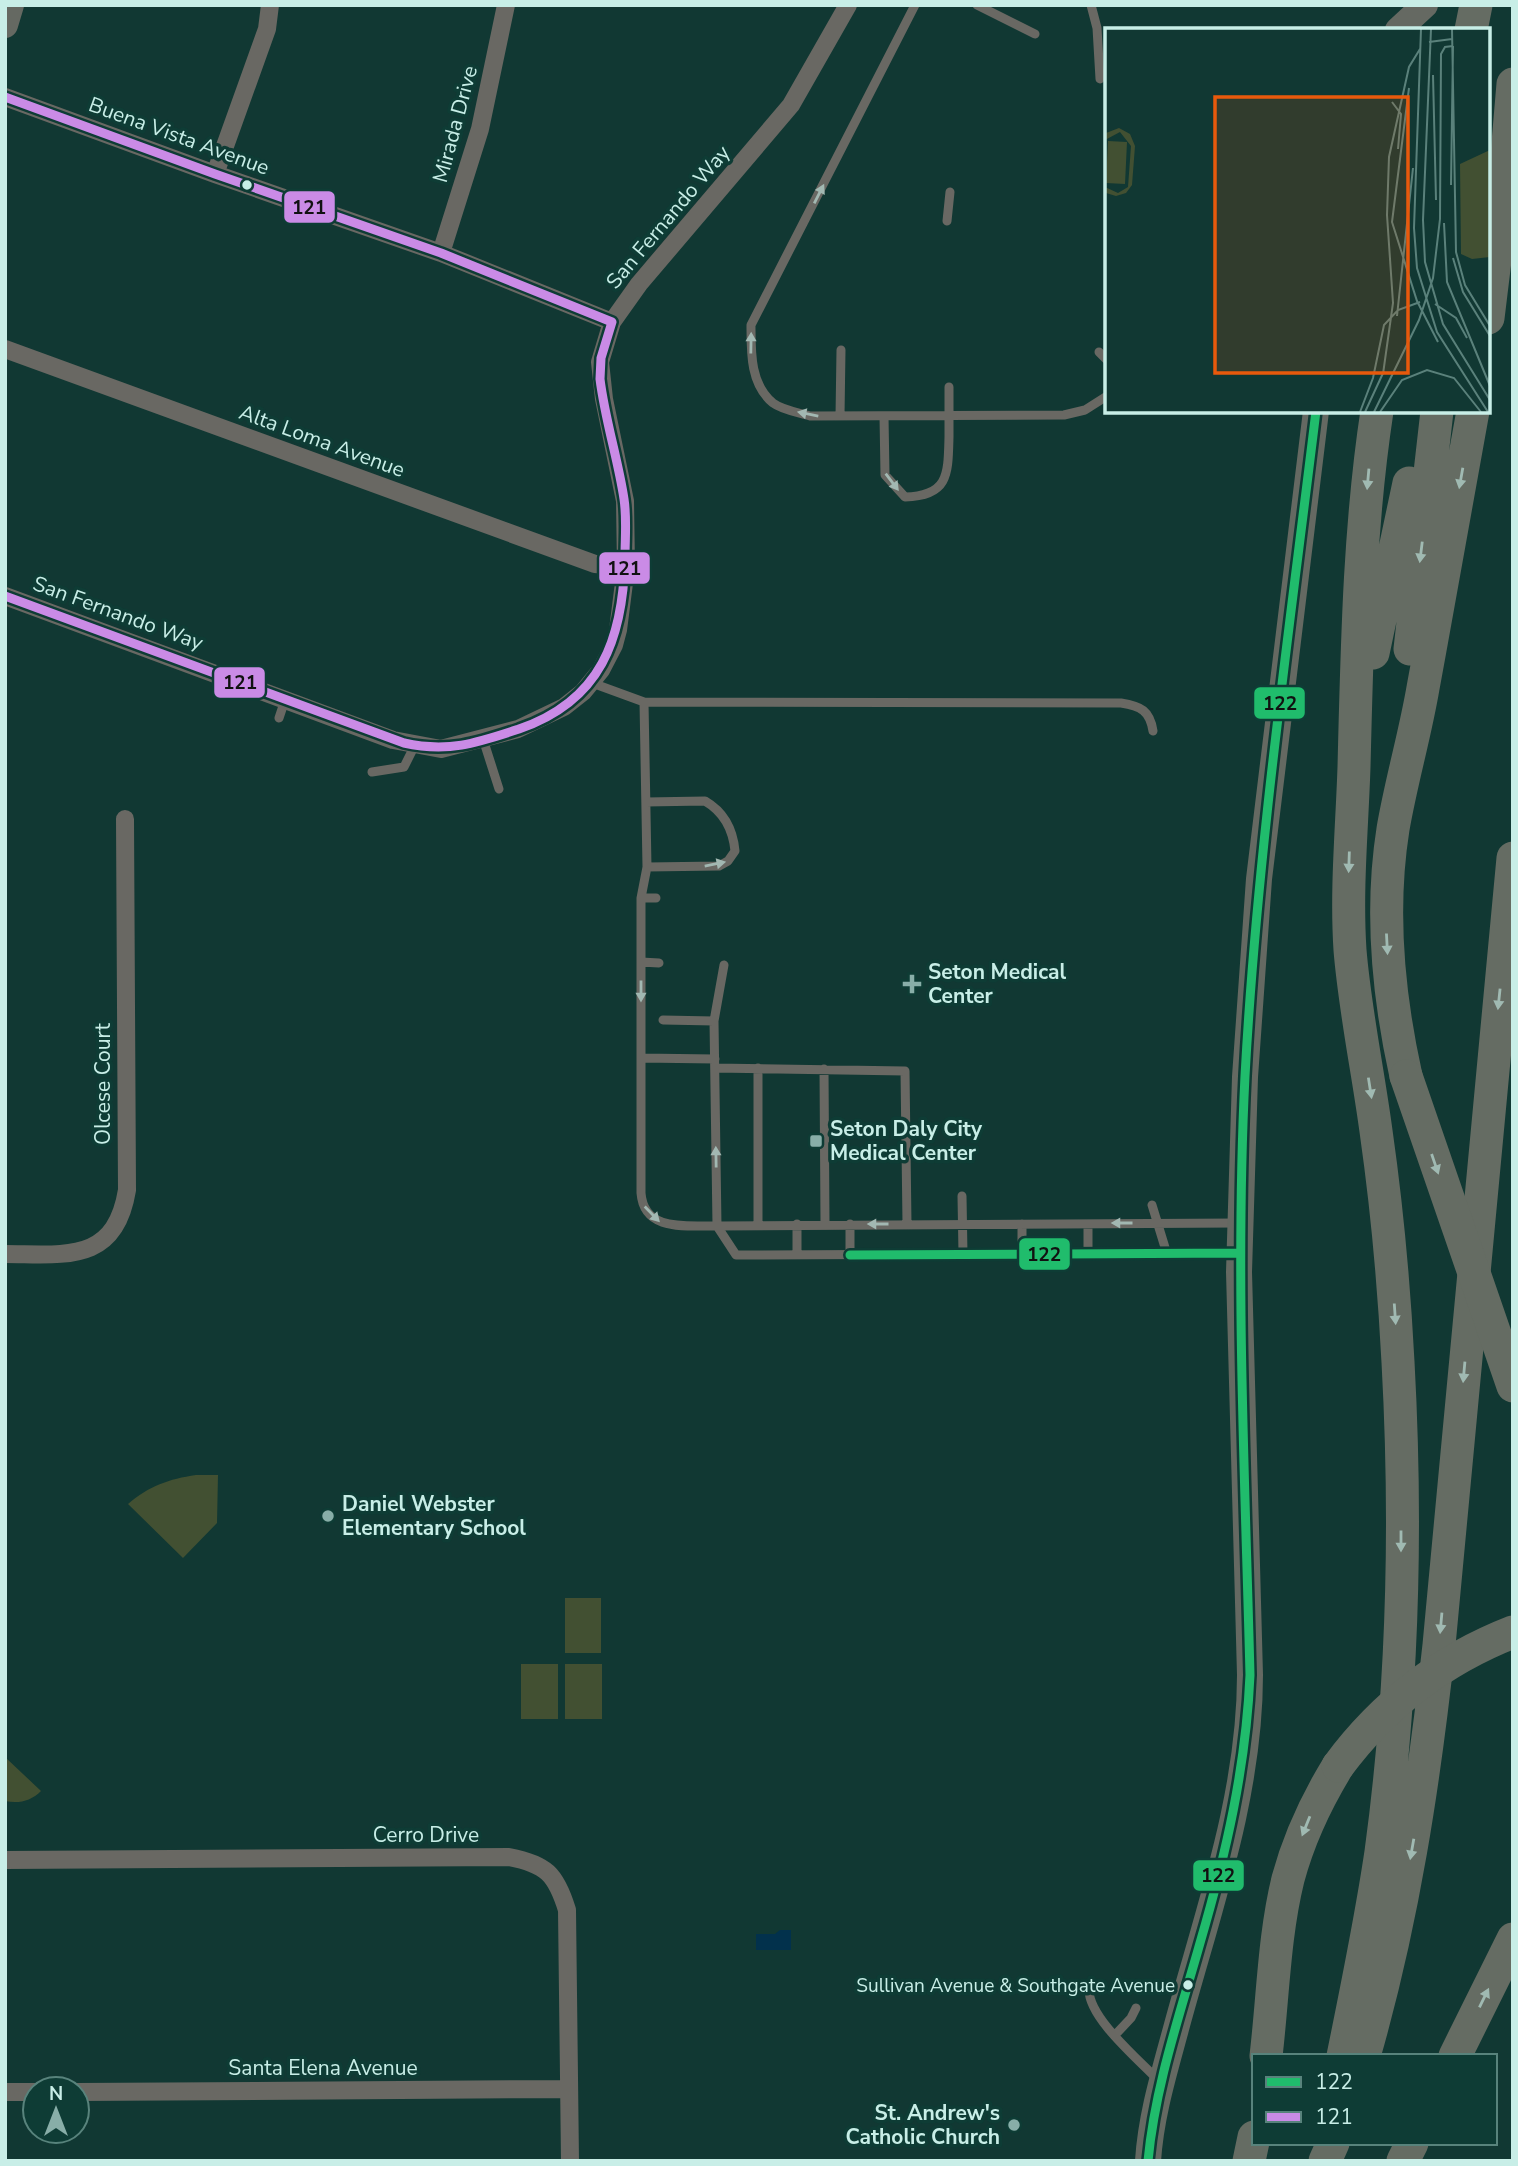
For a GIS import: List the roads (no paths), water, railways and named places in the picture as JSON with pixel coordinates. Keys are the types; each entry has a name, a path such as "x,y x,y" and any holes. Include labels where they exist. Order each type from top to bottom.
{"highway":[{"path":"1471,28 1476,5"},
{"path":"1490,302 1503,200 1513,84"},
{"path":"1343,2054 1372,1906 1385,1813 1397,1691 1402,1543 1399,1390 1391,1270 1376,1126 1350,951 1348,895 1362,555 1377,413"},
{"path":"1353,793 1367,683 1424,413"},
{"path":"1437,413 1405,689 1388,879 1386,934 1393,1007 1406,1076 1513,1386"},
{"path":"1394,828 1423,692 1473,413"},
{"path":"1365,2054 1403,1901 1424,1773 1439,1645 1513,858"},
{"path":"1266,2054 1288,1880 1312,1811 1338,1766 1371,1726 1410,1688 1460,1656 1513,1632"},
{"path":"1456,2054 1513,1939"},
{"path":"1324,2161 1332,2145"},
{"path":"1403,2161 1411,2145"}],"street":[{"path":"5,25 11,5"},
{"path":"215,174 267,29 270,5"},
{"name":"Mirada Drive","path":"441,253 480,129 506,5"},
{"path":"1391,5 1391,28"},
{"path":"1400,28 1425,5"},
{"name":"San Fernando Way","path":"5,596 415,746 441,749 518,729 551,715 574,700 592,683 614,645 621,614 625,567 625,501 604,399 600,362 612,322 639,285 791,105 845,6"},
{"name":"Buena Vista Avenue","path":"5,97 441,253 612,322"},
{"name":"Alta Loma Avenue","path":"5,349 595,565 625,567"},
{"path":"1148,2161 1161,2083 1236,1804 1249,1729 1250,1648 1239,1253 1245,1077 1254,932 1265,827 1316,413"},
{"name":"Olcese Court","path":"5,1254 69,1254 92,1249 112,1232 123,1213 127,1190 125,819"},
{"name":"Cerro Drive","path":"5,1860 509,1857 530,1861 549,1871 561,1889 567,1909 570,2161"},
{"name":"Santa Elena Avenue","path":"91,2092 569,2089"}],"lane":[{"path":"915,5 751,325 750,362 762,389 774,404 810,416 1064,415 1085,410 1105,397"},
{"path":"976,5 1035,34"},
{"path":"1091,5 1097,28 1100,79"},
{"path":"947,221 950,192"},
{"path":"840,416 841,350"},
{"path":"1099,352 1105,358"},
{"path":"884,416 885,475 905,497 922,497 939,487 948,473 950,387"},
{"path":"592,683 644,702 1109,703 1130,705 1144,710 1151,719 1153,731"},
{"path":"279,718 285,700"},
{"path":"644,702 647,867 641,898 641,1193 644,1208 653,1219 664,1224 717,1226 1239,1223"},
{"path":"483,739 499,789"},
{"path":"372,772 404,767 415,746"},
{"path":"646,802 705,801 713,806 730,827 735,851 728,861 719,866 647,867"},
{"path":"641,898 656,898"},
{"path":"641,962 659,963"},
{"path":"724,965 714,1021 717,1226 736,1255 1239,1253"},
{"path":"663,1020 714,1021"},
{"path":"641,1058 758,1068 905,1071 906,1224"},
{"path":"758,1068 758,1224"},
{"path":"824,1069 825,1224"},
{"path":"962,1196 963,1254"},
{"path":"1152,1205 1160,1223 1167,1254"},
{"path":"797,1224 797,1255"},
{"path":"850,1224 850,1255"},
{"path":"1022,1224 1022,1254"},
{"path":"1088,1224 1088,1254"},
{"path":"1089,1990 1097,2014 1161,2083"},
{"path":"1115,2035 1131,2018 1136,2008"}],"water":[{"path":"780,1930 791,1930 791,1950 756,1950 756,1934 775,1934"}],"place":[{"name":"Seton Medical Center","path":"912,984"},
{"name":"Seton Daly City Medical Center","path":"816,1141"},
{"name":"Daniel Webster Elementary School","path":"328,1516"},
{"name":"Sullivan Avenue & Southgate Avenue","path":"1188,1985"},
{"name":"St. Andrew's Catholic Church","path":"1014,2125"}]}
